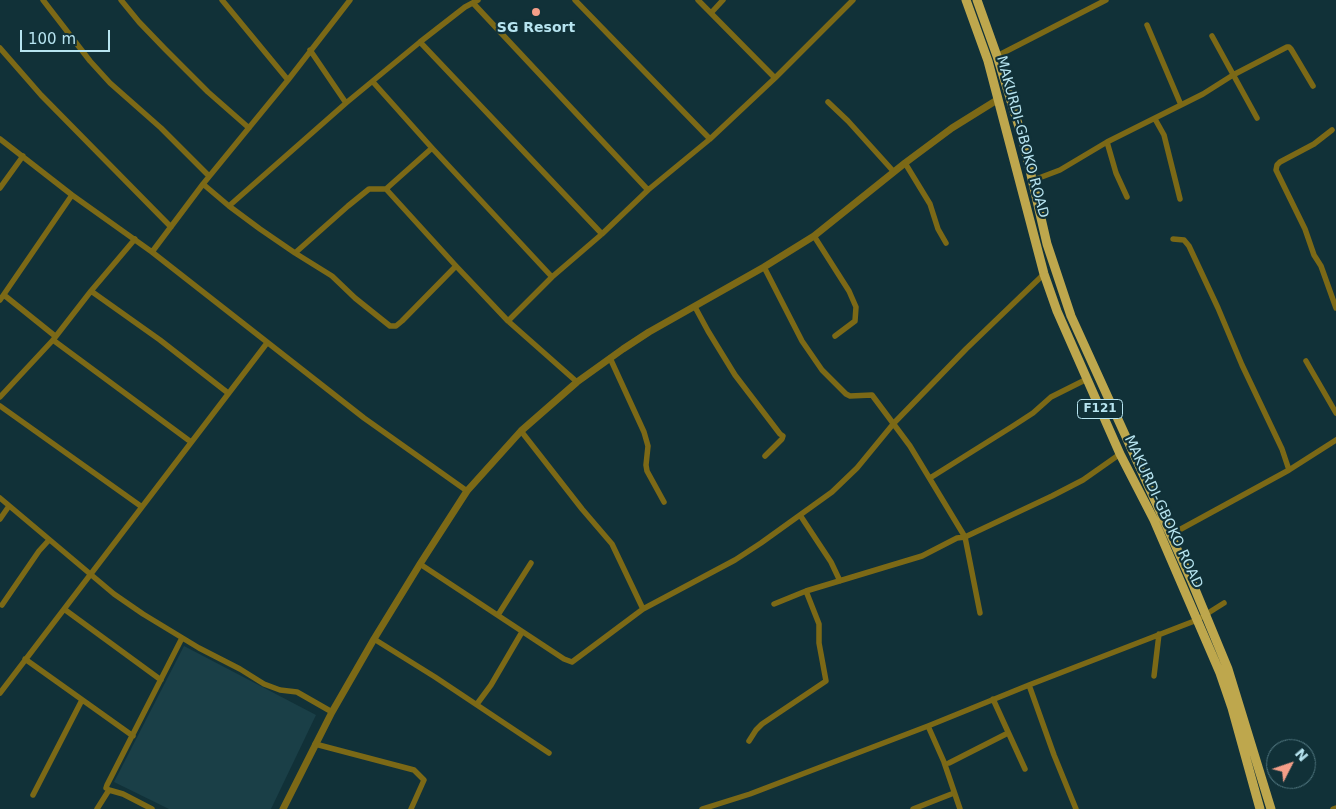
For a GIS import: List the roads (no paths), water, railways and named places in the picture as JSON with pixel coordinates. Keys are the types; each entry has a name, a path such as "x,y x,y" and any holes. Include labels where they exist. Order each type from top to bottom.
{"main road":[{"name":"MAKURDI-GBOKO ROAD","path":"966,0 988,61 1044,274 1057,311 1120,454 1154,520 1197,620 1232,708 1260,809"},
{"name":"F121","path":"977,0 997,56 1023,140 1047,244 1071,316 1206,615 1240,704 1271,809"}],"street":[{"path":"43,0 90,62 209,176"},
{"path":"121,0 139,22 208,92 249,128"},
{"path":"222,0 288,80"},
{"path":"152,252 209,176 288,80 350,0"},
{"path":"575,0 710,139"},
{"path":"698,0 775,78"},
{"path":"711,14 723,0"},
{"path":"508,321 552,277 602,234 648,190 710,139 775,78 853,0"},
{"path":"997,56 1106,0"},
{"path":"229,206 346,103 465,7 476,2 648,190"},
{"path":"1147,25 1181,105"},
{"path":"1212,36 1257,118"},
{"path":"420,42 602,234"},
{"path":"1031,181 1060,170 1107,142 1203,94 1233,75 1289,46 1313,86"},
{"path":"0,48 41,95 171,227"},
{"path":"310,50 346,103"},
{"path":"373,82 552,277"},
{"path":"283,809 332,712 420,564 466,491 521,431 577,382 610,358 649,332 764,267 814,236 904,163 952,128 997,100"},
{"path":"828,102 848,121 894,172"},
{"path":"1155,119 1164,135 1180,199"},
{"path":"1332,130 1314,144 1280,162 1276,170 1305,228 1336,308"},
{"path":"0,139 72,196 152,252 364,418 466,491"},
{"path":"1107,142 1116,173 1127,197"},
{"path":"295,253 369,189 386,188 432,148"},
{"path":"0,188 23,156"},
{"path":"904,163 930,204 938,229 946,243"},
{"path":"203,184 229,206 295,253 332,276 355,298 392,326 396,326 402,321 456,266"},
{"path":"386,188 508,321 577,382"},
{"path":"72,196 2,298 191,442"},
{"path":"814,236 849,291 856,307 857,317 855,321 835,336"},
{"path":"0,397 54,338 135,239"},
{"path":"1173,239 1184,240 1189,246 1282,449 1289,470"},
{"path":"764,267 802,341 822,370 846,394 850,396 872,395 894,423 930,478 965,537 980,614"},
{"path":"420,564 522,632 564,659 572,662 643,609 735,560 832,492 857,468 894,423 973,342 1044,274"},
{"path":"91,291 160,340 228,393"},
{"path":"695,307 736,375 783,436 764,456"},
{"path":"0,693 267,343"},
{"path":"610,358 646,438 648,446 647,472 664,502"},
{"path":"1306,361 1336,413"},
{"path":"930,478 1033,413 1051,397 1087,379"},
{"path":"0,406 142,507"},
{"path":"521,431 612,544 643,609"},
{"path":"1170,535 1289,470 1336,440"},
{"path":"774,604 806,591 922,556 957,538 965,537 1052,496 1082,480 1120,454"},
{"path":"0,498 133,608 264,684 280,690 297,692 332,712"},
{"path":"0,519 10,506"},
{"path":"800,515 830,562 840,582"},
{"path":"2,605 39,551 49,540"},
{"path":"498,615 531,562"},
{"path":"749,741 762,724 826,681 819,643 819,624 806,591"},
{"path":"702,809 750,794 1197,620 1224,603"},
{"path":"64,609 161,680"},
{"path":"477,704 491,685 522,632"},
{"path":"1154,676 1159,634"},
{"path":"152,809 123,794 106,788 182,638"},
{"path":"374,639 477,704 549,753"},
{"path":"25,659 133,736"},
{"path":"1029,685 1076,809"},
{"path":"33,795 82,700"},
{"path":"993,700 1025,769"},
{"path":"928,726 941,755 960,809"},
{"path":"949,764 1008,733"},
{"path":"315,744 414,770 424,780 411,809"},
{"path":"97,809 109,790"},
{"path":"913,809 954,793"}],"place":[{"name":"SG Resort","path":"536,12"}]}
